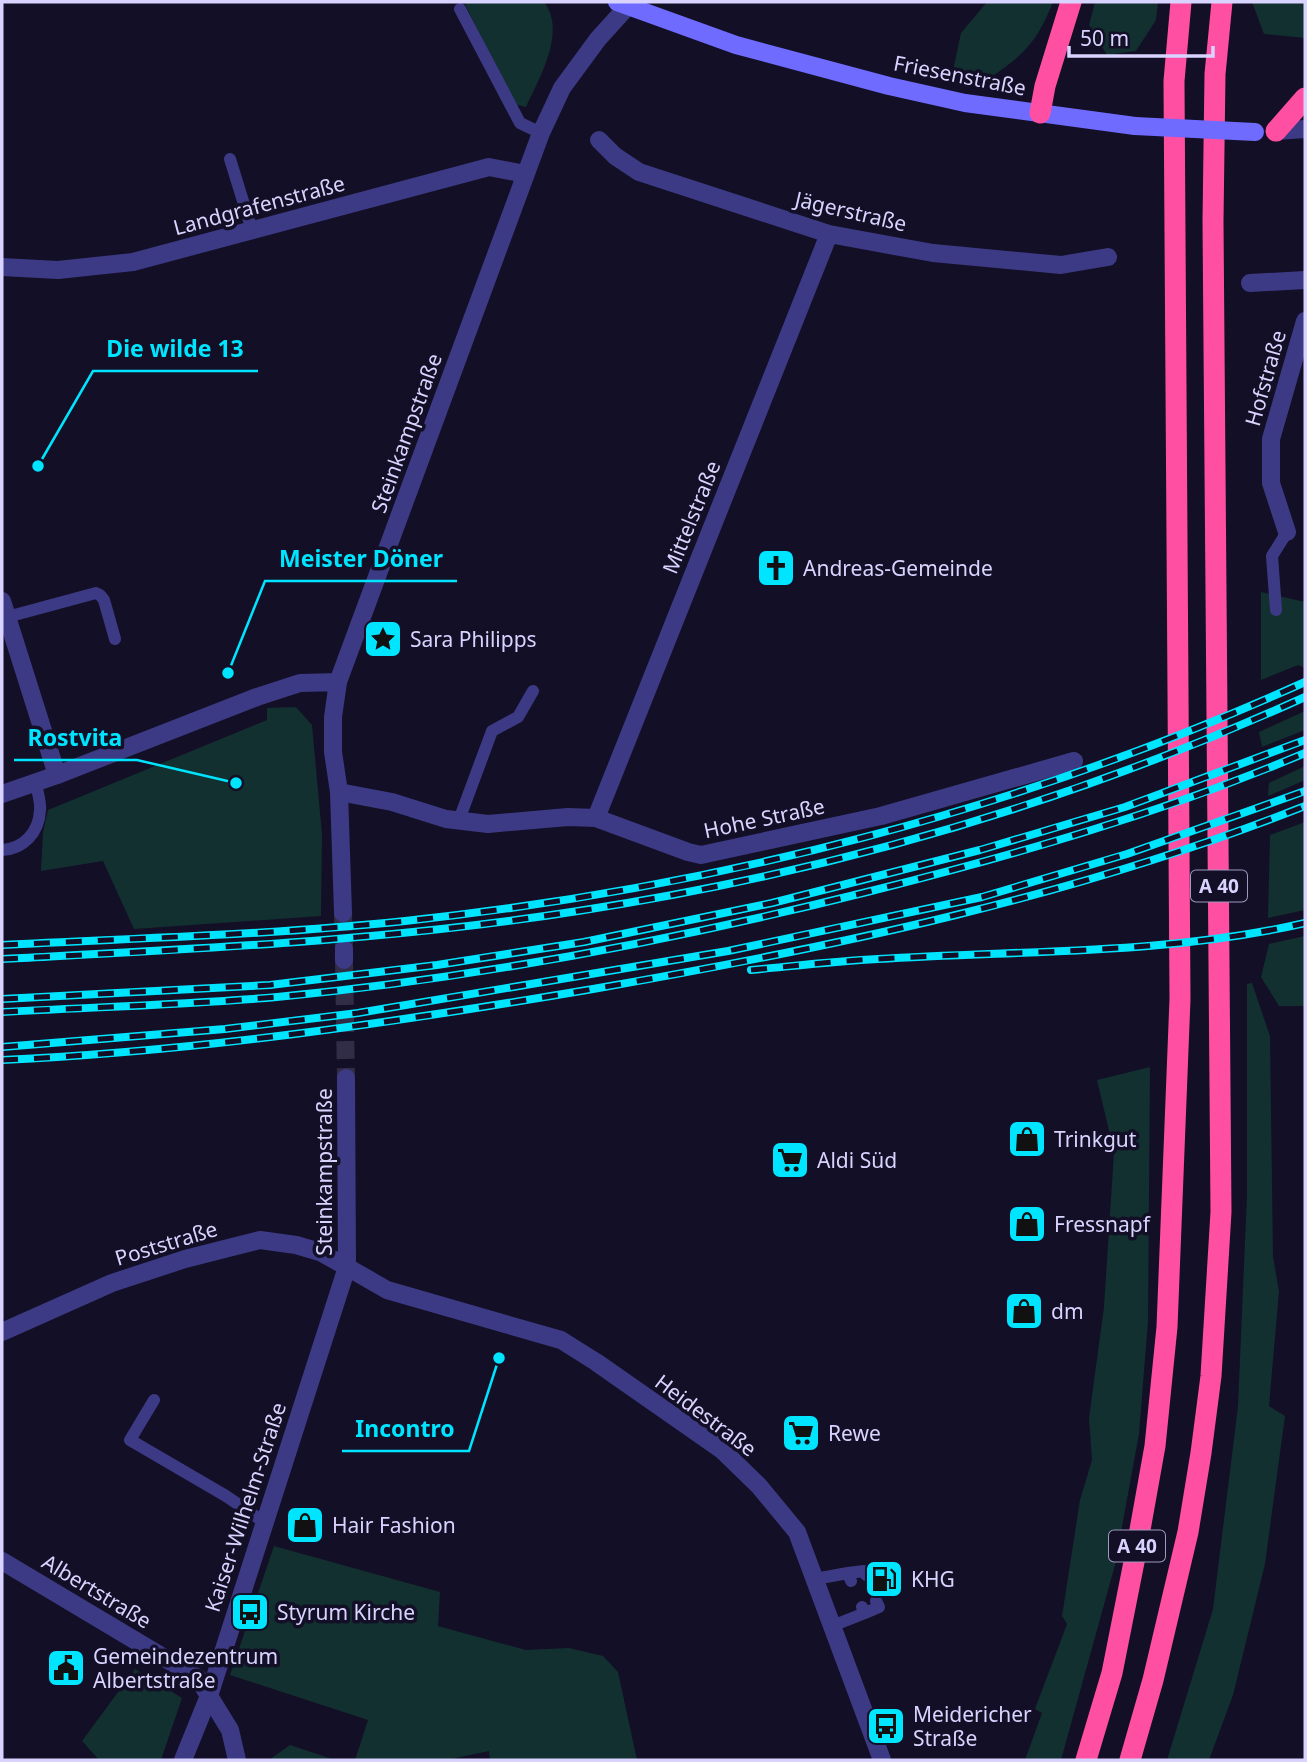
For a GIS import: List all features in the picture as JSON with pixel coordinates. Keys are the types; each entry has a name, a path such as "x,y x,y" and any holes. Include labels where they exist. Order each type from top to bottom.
{"highway":[{"path":"1040,113 1045,86 1071,2"},
{"name":"A 40","path":"1086,1760 1112,1673 1136,1552 1155,1446 1167,1327 1180,999 1174,81 1181,2"},
{"name":"A 40","path":"1130,1760 1153,1680 1188,1532 1199,1466 1211,1376 1221,1212 1213,221 1215,74 1222,2"},
{"path":"1276,131 1305,98"}],"main road":[{"name":"Friesenstraße","path":"626,4 736,45 889,86 965,103 1135,126 1276,131"}],"street":[{"name":"Steinkampstraße","path":"343,913 340,792 333,752 333,717 338,682 541,133 562,88 626,4"},
{"name":"Friesenstraße","path":"1276,131 1305,129"},
{"name":"Jägerstraße","path":"599,140 615,156 639,172 829,234 933,253 1061,265 1108,257"},
{"name":"Landgrafenstraße","path":"2,267 58,270 133,262 489,167 525,174"},
{"name":"Mittelstraße","path":"596,818 829,234"},
{"path":"1250,282 1305,280"},
{"name":"Hofstraße","path":"1287,532 1272,483 1271,439 1305,321"},
{"path":"4,609 57,775"},
{"path":"2,794 257,697 300,683 338,682"},
{"name":"Hohe Straße","path":"340,792 392,802 446,819 488,824 568,817 596,818 688,852 713,854 881,816 1074,761"},
{"name":"Steinkampstraße","path":"346,1078 347,1267"},
{"name":"Poststraße","path":"2,1332 112,1283 186,1259 260,1240 296,1245 320,1252 347,1267"},
{"name":"Kaiser-Wilhelm-Straße","path":"183,1760 209,1696 347,1267"},
{"name":"Heidestraße","path":"347,1267 387,1290 561,1340 722,1450 750,1477 797,1532 882,1760"},
{"name":"Albertstraße","path":"2,1561 198,1678 230,1730 237,1760"}],"lane":[{"path":"460,9 520,123 541,133"},
{"path":"230,159 252,230"},
{"name":"Hofstraße","path":"1276,610 1272,556 1287,532"},
{"path":"4,609 96,593 104,600 115,639"},
{"path":"459,820 492,731 518,717 533,691"},
{"path":"2,850 19,847 28,841 41,811 36,783"},
{"path":"154,1399 130,1440 226,1496 264,1522"},
{"path":"815,1579 850,1577 864,1571 866,1575"},
{"path":"832,1626 863,1610 878,1607 876,1601"}],"green space":[{"path":"464,2 544,2 553,27 552,41 526,107 514,104"},
{"path":"987,2 1053,2 1041,28 1027,48 998,72 985,81 952,75 961,33"},
{"path":"1095,2 1158,2 1156,20 1136,51 1107,55 1089,25"},
{"path":"1252,2 1305,2 1305,38 1264,34"},
{"path":"1261,592 1305,602 1305,668 1298,665 1261,680"},
{"path":"296,707 312,725 322,834 321,916 134,929 103,861 41,871 43,832 48,810 267,720 267,708"},
{"path":"1305,711 1305,730 1262,747 1259,732"},
{"path":"1305,766 1305,780 1268,796 1269,783"},
{"path":"1305,822 1305,910 1268,918 1270,835"},
{"path":"1305,936 1305,1006 1279,1006 1261,977 1269,944"},
{"path":"1252,983 1270,1036 1273,1257 1279,1291 1269,1406 1285,1416 1265,1564 1233,1695 1209,1760 1167,1760 1213,1609 1238,1406 1247,1195 1247,984"},
{"path":"1150,1067 1148,1321 1139,1434 1115,1565 1061,1760 1025,1760 1042,1713 1035,1709 1067,1624 1062,1616 1080,1500 1092,1460 1089,1418 1104,1307 1114,1152 1097,1080"},
{"path":"274,1546 440,1592 438,1626 526,1650 569,1648 603,1656 618,1672 637,1760 490,1760 489,1751 447,1760 355,1760 368,1720 230,1675"},
{"path":"135,1669 182,1698 161,1760 99,1760 82,1741"},
{"path":"290,1745 335,1760 269,1760"}],"tunnel":[{"path":"343,913 344,949"},
{"path":"344,960 346,1078"}],"railway":[{"path":"2,945 254,933 405,921 521,907 751,865 865,837 1088,769 1198,728 1305,682"},
{"path":"2,959 362,937 506,921 672,895 765,876 949,829 1130,769 1305,697"},
{"path":"2,999 270,985 437,965 584,942 772,903 980,850 1125,807 1305,740"},
{"path":"2,1012 208,1002 352,989 501,968 650,941 871,891 1036,847 1145,813 1305,753"},
{"path":"2,1047 225,1029 358,1013 728,951 982,897 1127,854 1305,791"},
{"path":"2,1060 151,1050 299,1034 446,1013 684,973 954,916 1131,867 1305,806"},
{"path":"751,970 862,960 1146,946 1199,941 1305,923"}],"place":[{"name":"Die wilde 13","path":"38,466"},
{"name":"Andreas-Gemeinde","path":"776,568"},
{"name":"Sara Philipps","path":"383,639"},
{"name":"Meister Döner","path":"228,673"},
{"name":"Rostvita","path":"236,783"},
{"name":"Trinkgut","path":"1027,1139"},
{"name":"Aldi Süd","path":"790,1160"},
{"name":"Fressnapf","path":"1027,1224"},
{"name":"dm","path":"1024,1311"},
{"name":"Incontro","path":"499,1358"},
{"name":"Rewe","path":"801,1433"},
{"name":"Hair Fashion","path":"305,1525"},
{"name":"KHG","path":"884,1579"},
{"name":"Styrum Kirche","path":"250,1612"},
{"name":"Gemeindezentrum Albertstraße","path":"66,1668"},
{"name":"Meidericher Straße","path":"886,1726"}]}
